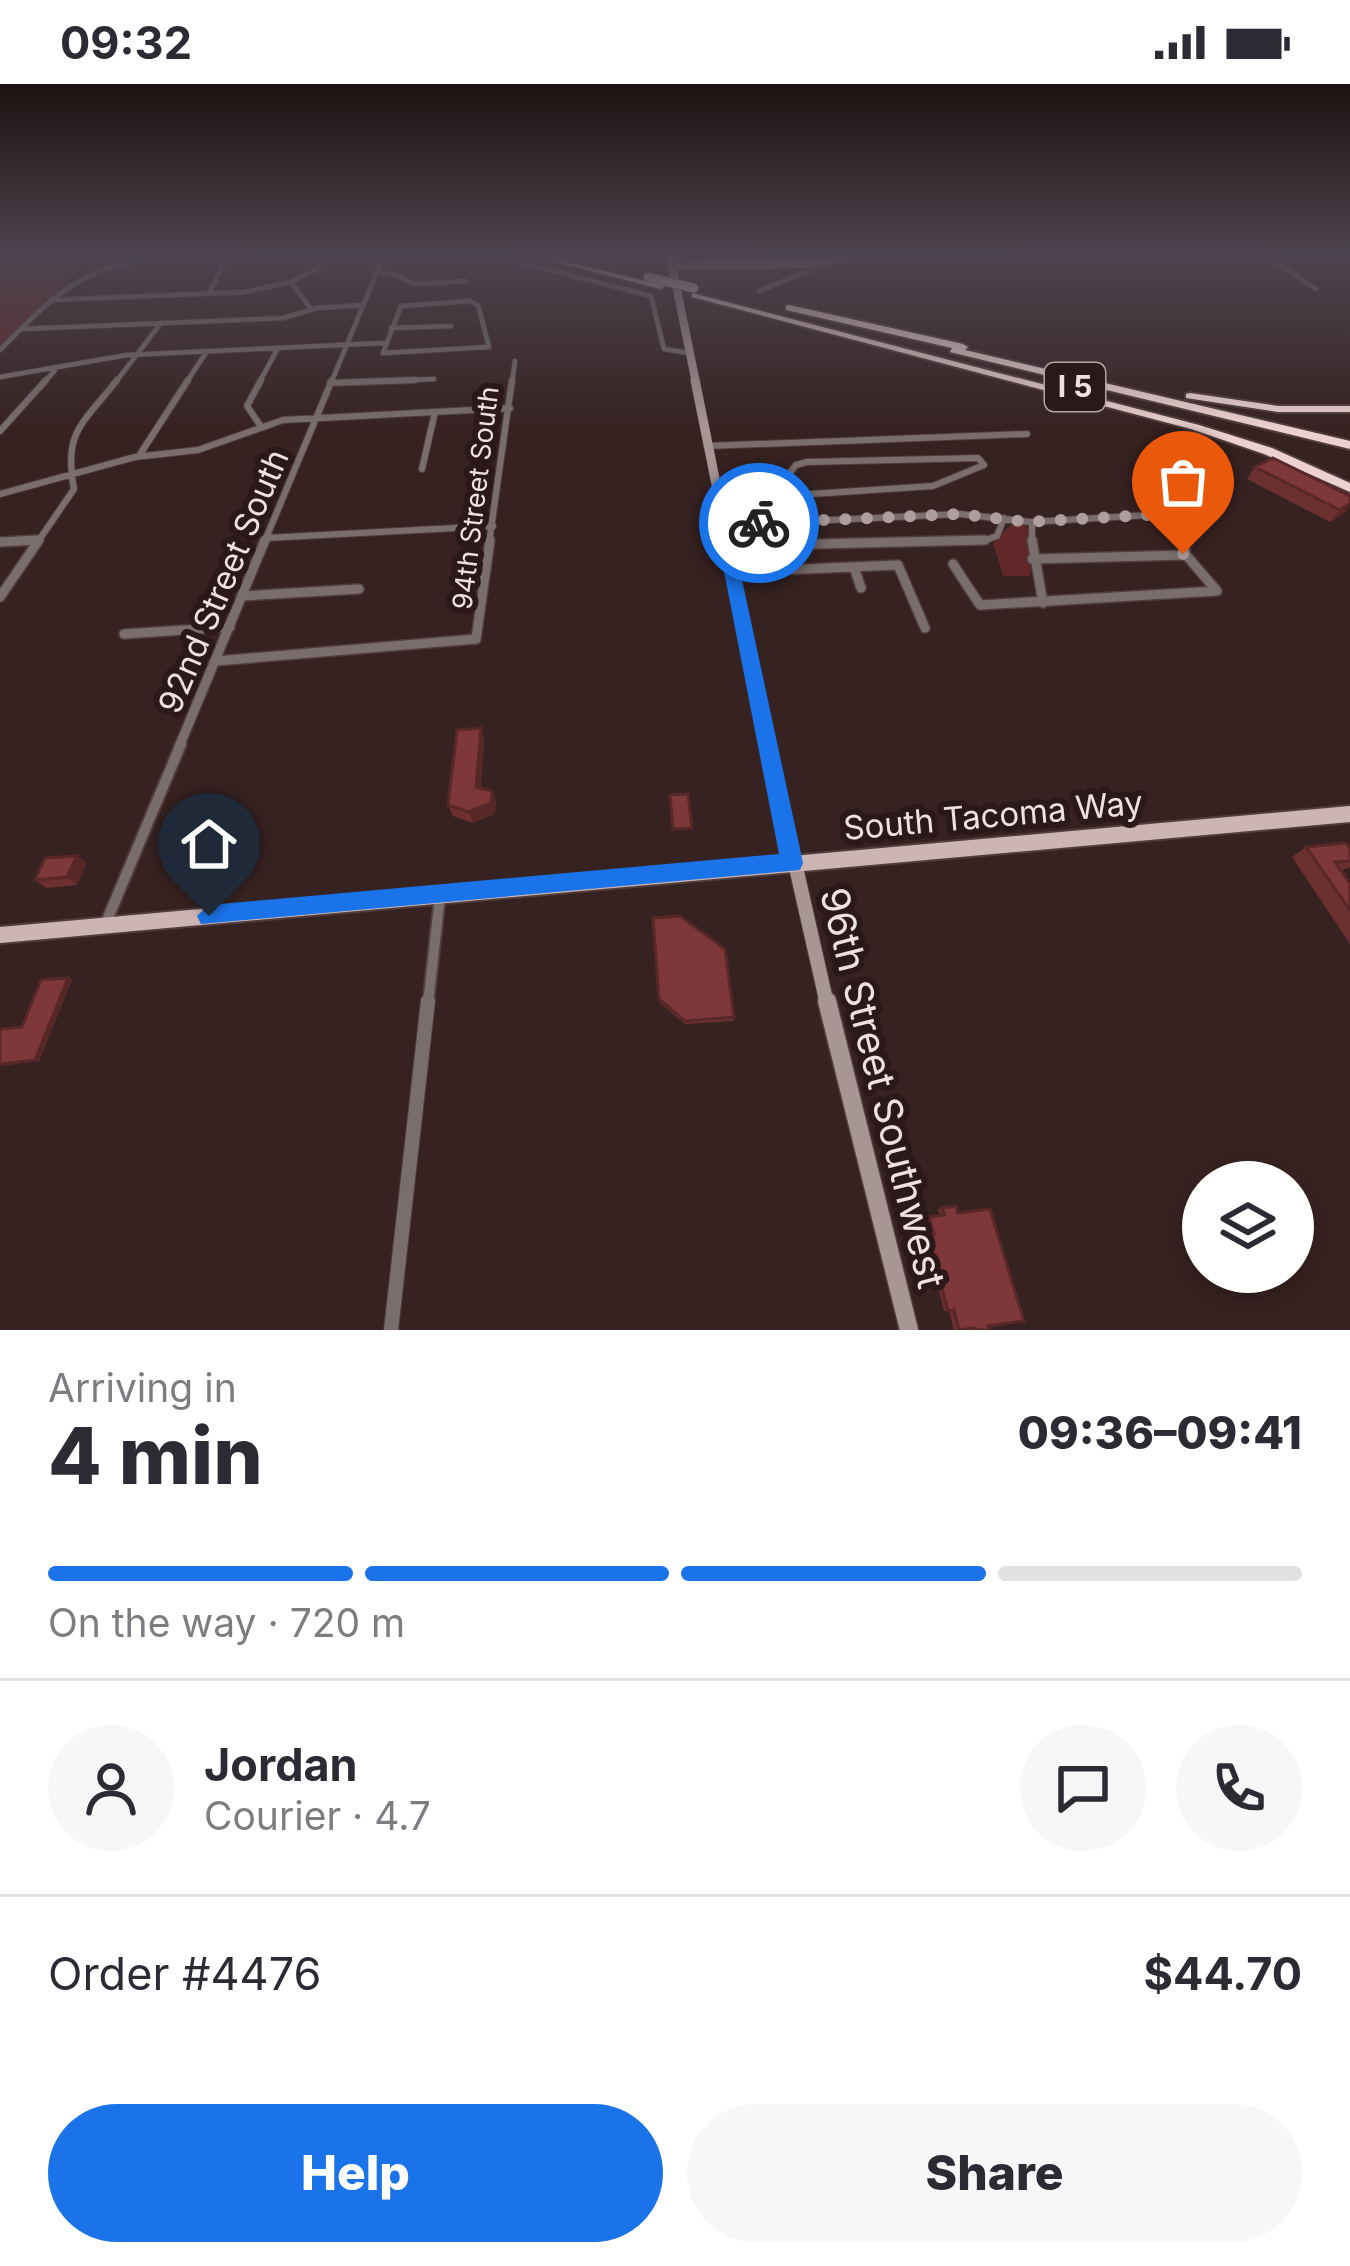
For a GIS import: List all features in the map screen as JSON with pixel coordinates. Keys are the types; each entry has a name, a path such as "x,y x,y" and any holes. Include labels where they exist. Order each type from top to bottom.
{"highway":[{"name":"I 5","path":"773,313 1350,445"},
{"name":"I 5","path":"792,313 1350,445"},
{"path":"799,313 1084,376 1350,445"},
{"path":"800,321 1215,433 1350,488"},
{"path":"1084,376 1258,407 1350,409"}],"main road":[{"name":"96th Street Southwest","path":"681,313 792,863 909,1330"},
{"name":"South Tacoma Way","path":"0,935 1348,810"}],"street":[{"path":"0,350 37,313"},
{"path":"21,329 283,318 298,313"},
{"name":"92nd Street South","path":"105,926 360,313"},
{"path":"398,313 382,351 390,354 488,348 490,339 480,313"},
{"path":"658,313 664,349 689,353"},
{"path":"0,598 74,489 68,444 160,323"},
{"path":"391,328 451,326"},
{"path":"0,377 137,355 384,343"},
{"path":"260,425 249,417 247,406 278,348"},
{"path":"139,456 207,352"},
{"name":"94th Street South","path":"216,661 476,639 515,362"},
{"path":"0,431 55,370"},
{"path":"330,383 434,379"},
{"path":"0,494 139,456 198,450 260,425 316,417 510,408"},
{"path":"422,470 435,412"},
{"path":"707,446 1027,434"},
{"path":"716,492 782,483 804,462 978,458 984,465 933,486 752,498"},
{"path":"722,525 960,514 1032,521 1160,517 1183,535 1189,547 1186,555"},
{"path":"730,565 776,544 981,542 998,535 1004,518"},
{"path":"1032,521 1032,559 1043,603"},
{"path":"266,538 493,526"},
{"path":"0,542 40,540"},
{"path":"953,564 976,604 1216,593 1212,580 1186,555 1032,559"},
{"path":"730,565 898,565 925,628"},
{"path":"854,567 861,588"},
{"path":"243,596 359,589"},
{"path":"124,634 230,627"},
{"path":"391,1330 440,896"}],"shaded area":[{"path":"0,313 35,313 0,346"},
{"path":"1011,525 1025,525 1030,531 1030,576 1003,576 993,543"}],"building":[{"path":"1273,458 1350,496 1350,503 1340,510 1255,467"},
{"path":"481,728 476,787 492,791 491,803 469,812 448,805 457,730"},
{"path":"688,794 692,828 673,829 670,795"},
{"path":"1346,843 1350,861 1335,862 1350,884 1350,910 1306,847"},
{"path":"77,856 67,877 35,880 45,858"},
{"path":"680,916 725,949 734,1017 685,1021 659,999 653,918"},
{"path":"68,978 35,1060 0,1064 0,1029 22,1027 41,980"},
{"path":"956,1206 958,1213 990,1209 1024,1321 988,1326 990,1330 959,1330 954,1310 948,1311 928,1235 934,1234 929,1217 945,1215 942,1208"}],"way so far":[{"path":"759,523 960,514 1028,522 1149,515 1177,528 1189,547 1183,554"}],"route":[{"path":"209,916 792,863 722,525 759,523"}]}
